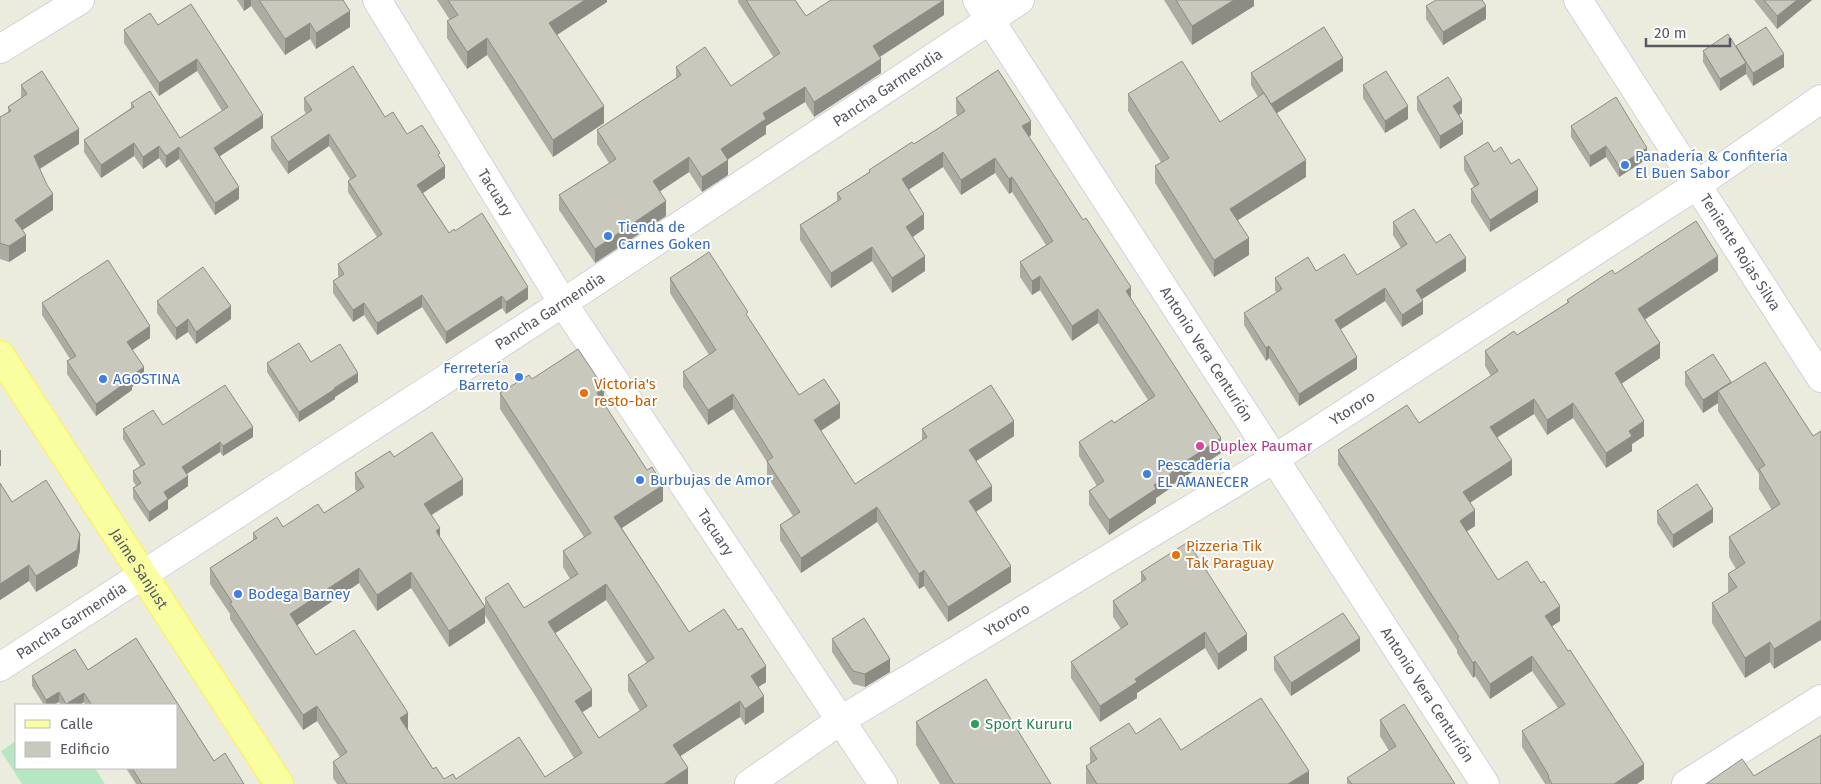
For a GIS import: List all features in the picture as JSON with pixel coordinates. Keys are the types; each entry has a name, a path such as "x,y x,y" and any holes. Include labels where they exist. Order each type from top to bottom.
{"main road":[{"name":"Jaime Sanjust","path":"0,354 278,784"}],"street":[{"path":"0,49 80,0"},
{"name":"Tacuary","path":"377,0 563,303 883,784"},
{"name":"Pancha Garmendia","path":"0,667 563,303 983,10 1020,0"},
{"name":"Teniente Rojas Silva","path":"1578,0 1821,378"},
{"name":"Antonio Vera Centurión","path":"983,10 1485,784"},
{"name":"Ytororo","path":"749,784 841,720 1274,459 1697,185 1821,99"},
{"path":"1686,784 1821,699"}],"green space":[{"path":"15,742 15,769 96,769 105,784 22,784 1,751"}],"building":[{"path":"259,0 343,0 350,11 316,33 310,23 285,39"},
{"path":"448,0 585,0 549,23 604,106 553,140 487,38 467,52 447,21 458,15"},
{"path":"746,0 795,0 806,16 831,0 944,0 873,46 881,59 814,102 805,87 763,113 766,119 721,149 728,160 702,177 689,157 653,181 666,201 595,249 559,195 616,159 597,130 681,75 676,67 705,47 731,86 780,53"},
{"path":"1176,0 1234,0 1192,26"},
{"path":"1436,0 1482,0 1486,6 1443,32 1426,6"},
{"path":"1764,0 1797,0 1777,16"},
{"path":"191,4 263,115 214,148 239,187 215,203 179,147 166,156 159,146 143,157 134,143 101,165 84,140 134,107 131,103 150,91 180,138 228,107 197,59 159,83 124,30 150,13 158,25"},
{"path":"1324,27 1343,58 1271,104 1251,73"},
{"path":"1766,27 1784,54 1753,73 1736,46"},
{"path":"1728,34 1746,63 1720,79 1703,51"},
{"path":"1182,61 1220,122 1264,93 1306,160 1230,209 1249,238 1214,260 1155,166 1169,158 1128,94"},
{"path":"353,66 385,117 393,112 407,134 422,125 440,153 438,155 445,166 417,185 449,233 482,213 528,287 506,302 502,296 446,332 422,295 377,323 364,303 353,310 333,281 344,274 338,264 382,234 348,181 356,176 329,134 288,162 271,137 312,110 304,98"},
{"path":"998,70 1031,121 1022,126 1083,220 1086,218 1131,287 1126,291 1221,438 1171,471 1172,473 1154,485 1156,489 1109,520 1089,491 1104,481 1079,442 1112,420 1114,423 1155,396 1098,309 1072,326 1040,276 1032,281 1020,262 1053,241 1012,177 1009,179 995,158 961,180 943,152 902,179 924,214 906,227 925,256 892,278 872,247 831,273 800,225 841,199 837,193 870,172 869,170 965,111 956,98"},
{"path":"42,71 79,129 34,156 53,194 15,220 26,235 9,246 0,243 0,117 11,111 8,107 27,94 21,85"},
{"path":"1386,71 1408,106 1385,121 1363,85"},
{"path":"1448,77 1462,100 1453,106 1463,122 1440,136 1417,97"},
{"path":"1616,97 1647,148 1619,166 1606,146 1590,156 1571,126"},
{"path":"1488,142 1494,152 1501,147 1511,164 1519,159 1538,189 1490,220 1471,189 1479,184 1464,157"},
{"path":"1414,209 1436,243 1450,234 1466,258 1416,290 1423,301 1402,315 1385,288 1335,320 1357,357 1299,394 1269,346 1266,348 1244,313 1282,289 1275,278 1308,257 1316,271 1344,254 1357,275 1407,244 1393,222"},
{"path":"1696,221 1718,256 1638,309 1660,343 1615,373 1644,421 1629,431 1632,436 1606,453 1573,403 1547,420 1534,399 1490,427 1512,460 1463,492 1475,510 1460,521 1498,580 1527,561 1541,583 1544,581 1560,606 1545,616 1568,651 1570,650 1644,764 1614,784 1552,784 1522,731 1565,704 1532,656 1490,684 1475,661 1473,663 1457,638 1459,637 1338,450 1407,405 1419,423 1498,371 1485,351 1514,331 1517,335 1569,302 1567,300 1612,270 1615,274"},
{"path":"709,252 748,312 746,314 799,395 824,379 840,403 814,420 855,484 927,437 922,429 991,385 1014,421 969,450 992,486 969,501 1011,566 948,607 924,570 919,574 877,507 801,558 780,525 800,512 767,461 773,457 733,394 708,410 683,372 716,350 670,278"},
{"path":"108,260 150,326 127,342 144,367 96,404 67,361 76,356 42,303"},
{"path":"203,267 231,306 196,332 188,319 176,328 157,301"},
{"path":"299,343 311,362 340,344 358,373 299,412 267,363"},
{"path":"578,349 604,388 597,393 647,470 652,467 663,485 614,517 689,632 724,609 738,630 742,628 766,666 751,676 764,696 745,709 740,701 673,745 688,768 664,784 347,784 333,762 347,752 317,706 303,715 230,603 232,602 210,568 257,538 253,533 277,517 283,527 318,504 324,513 364,487 355,473 390,451 394,457 432,432 463,479 424,504 440,528 436,531 485,607 449,631 411,572 377,595 359,568 290,614 316,655 354,630 408,713 400,718 433,769 436,767 444,779 453,774 456,779 519,737 545,777 582,753 485,598 508,583 524,608 578,574 563,551 591,533 500,393 529,375 532,379","holes":["606,584 654,658 628,675 647,706 599,738 575,701 592,690 548,622"]},
{"path":"1713,354 1731,382 1703,400 1685,372"},
{"path":"1765,362 1813,436 1821,431 1821,620 1774,649 1770,642 1745,658 1712,603 1737,587 1728,574 1745,563 1729,537 1780,504 1759,469 1765,465 1718,391"},
{"path":"225,385 253,427 223,446 220,442 182,467 188,476 164,492 168,499 149,512 133,488 141,483 133,471 145,464 123,429 153,410 163,425"},
{"path":"46,480 80,534 77,550 36,576 29,565 0,584 0,483 12,502"},
{"path":"1697,484 1713,509 1673,535 1657,511"},
{"path":"1188,542 1247,634 1218,654 1205,632 1135,679 1137,682 1100,706 1071,662 1128,624 1113,601 1146,579 1141,572"},
{"path":"1343,613 1360,638 1291,683 1274,657"},
{"path":"864,618 890,659 865,674 853,671 832,639"},
{"path":"136,638 178,704 91,704 84,693 66,704 59,692 46,700 32,676 75,649 88,670"},
{"name":"Sport Kururu","path":"986,679 1051,784 954,784 916,722"},
{"path":"1261,698 1309,771 1288,784 1097,784 1086,766 1097,759 1090,748 1129,723 1136,734 1160,718 1181,750"},
{"path":"178,704 214,761 225,753 244,784 142,784 133,769 178,769"},
{"path":"1404,704 1455,784 1352,784 1347,778 1396,746 1380,720"},
{"path":"1821,735 1821,784 1706,784 1742,759 1754,776"}],"place":[{"name":"Panadería & Confitería El Buen Sabor","path":"1625,165"},
{"name":"Tienda de Carnes Goken","path":"608,236"},
{"name":"Ferretería Barreto","path":"519,377"},
{"name":"AGOSTINA","path":"103,379"},
{"name":"Victoria's resto-bar","path":"584,393"},
{"name":"Duplex Paumar","path":"1200,446"},
{"name":"Pescadería EL AMANECER","path":"1147,474"},
{"name":"Burbujas de Amor","path":"640,480"},
{"name":"Pizzeria Tik Tak Paraguay","path":"1176,555"},
{"name":"Bodega Barney","path":"238,594"},
{"name":"Sport Kururu","path":"975,724"}]}
